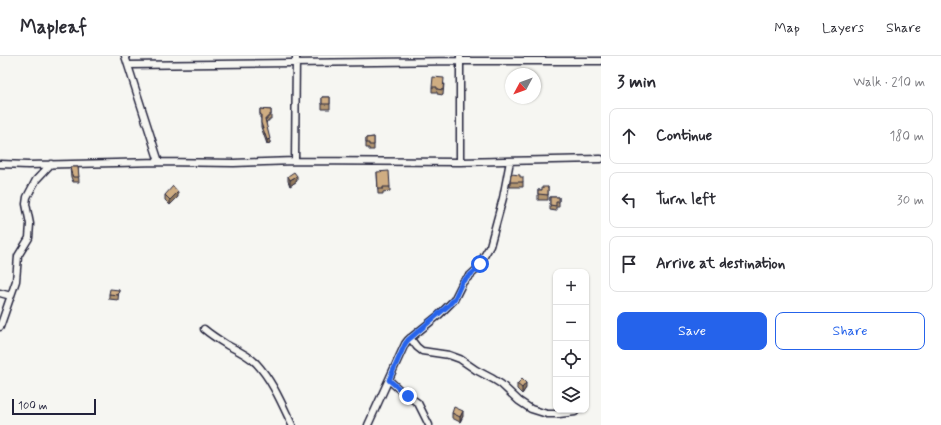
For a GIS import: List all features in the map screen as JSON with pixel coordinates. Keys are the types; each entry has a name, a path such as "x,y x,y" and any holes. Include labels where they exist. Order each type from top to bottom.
{"street":[{"path":"125,56 159,162"},
{"path":"128,65 296,59 601,61"},
{"path":"295,161 296,59"},
{"path":"460,59 460,162"},
{"path":"0,164 159,162 234,163 295,161 460,162 601,159"},
{"path":"368,425 402,349 410,338 454,300 462,282 476,270 490,246 503,198 510,161"},
{"path":"0,327 16,281 18,256 29,238 30,232 26,204 27,197 36,180 51,164"},
{"path":"0,293 11,296"},
{"path":"204,329 255,362 268,379 292,425"},
{"path":"410,338 422,351 449,355 460,359 501,384 519,401 532,409 547,414 567,413"},
{"path":"389,380 402,392 418,403 430,425"}],"building":[{"path":"433,77 444,78 443,90 437,89 437,87 432,87"},
{"path":"322,97 330,97 330,104 322,104"},
{"path":"260,109 271,110 271,115 265,119 270,139 267,140 261,123"},
{"path":"374,137 374,145 369,145 369,143 366,143 366,138"},
{"path":"70,167 78,167 79,177 73,177"},
{"path":"389,171 390,187 378,189 377,172"},
{"path":"294,172 297,176 290,180 288,176"},
{"path":"511,174 520,175 520,177 523,177 523,182 510,182"},
{"path":"173,186 178,192 170,200 165,195"},
{"path":"542,187 548,187 548,195 538,194 538,190 542,190"},
{"path":"550,197 559,197 559,202 556,202 556,206 550,205"},
{"path":"110,289 119,290 118,295 109,294"},
{"path":"522,379 526,383 522,388 517,384"},
{"path":"454,407 463,411 460,417 452,413"}],"route":[{"path":"408,396 389,380 402,349 408,340 454,300 462,282 476,270 480,264"}]}
